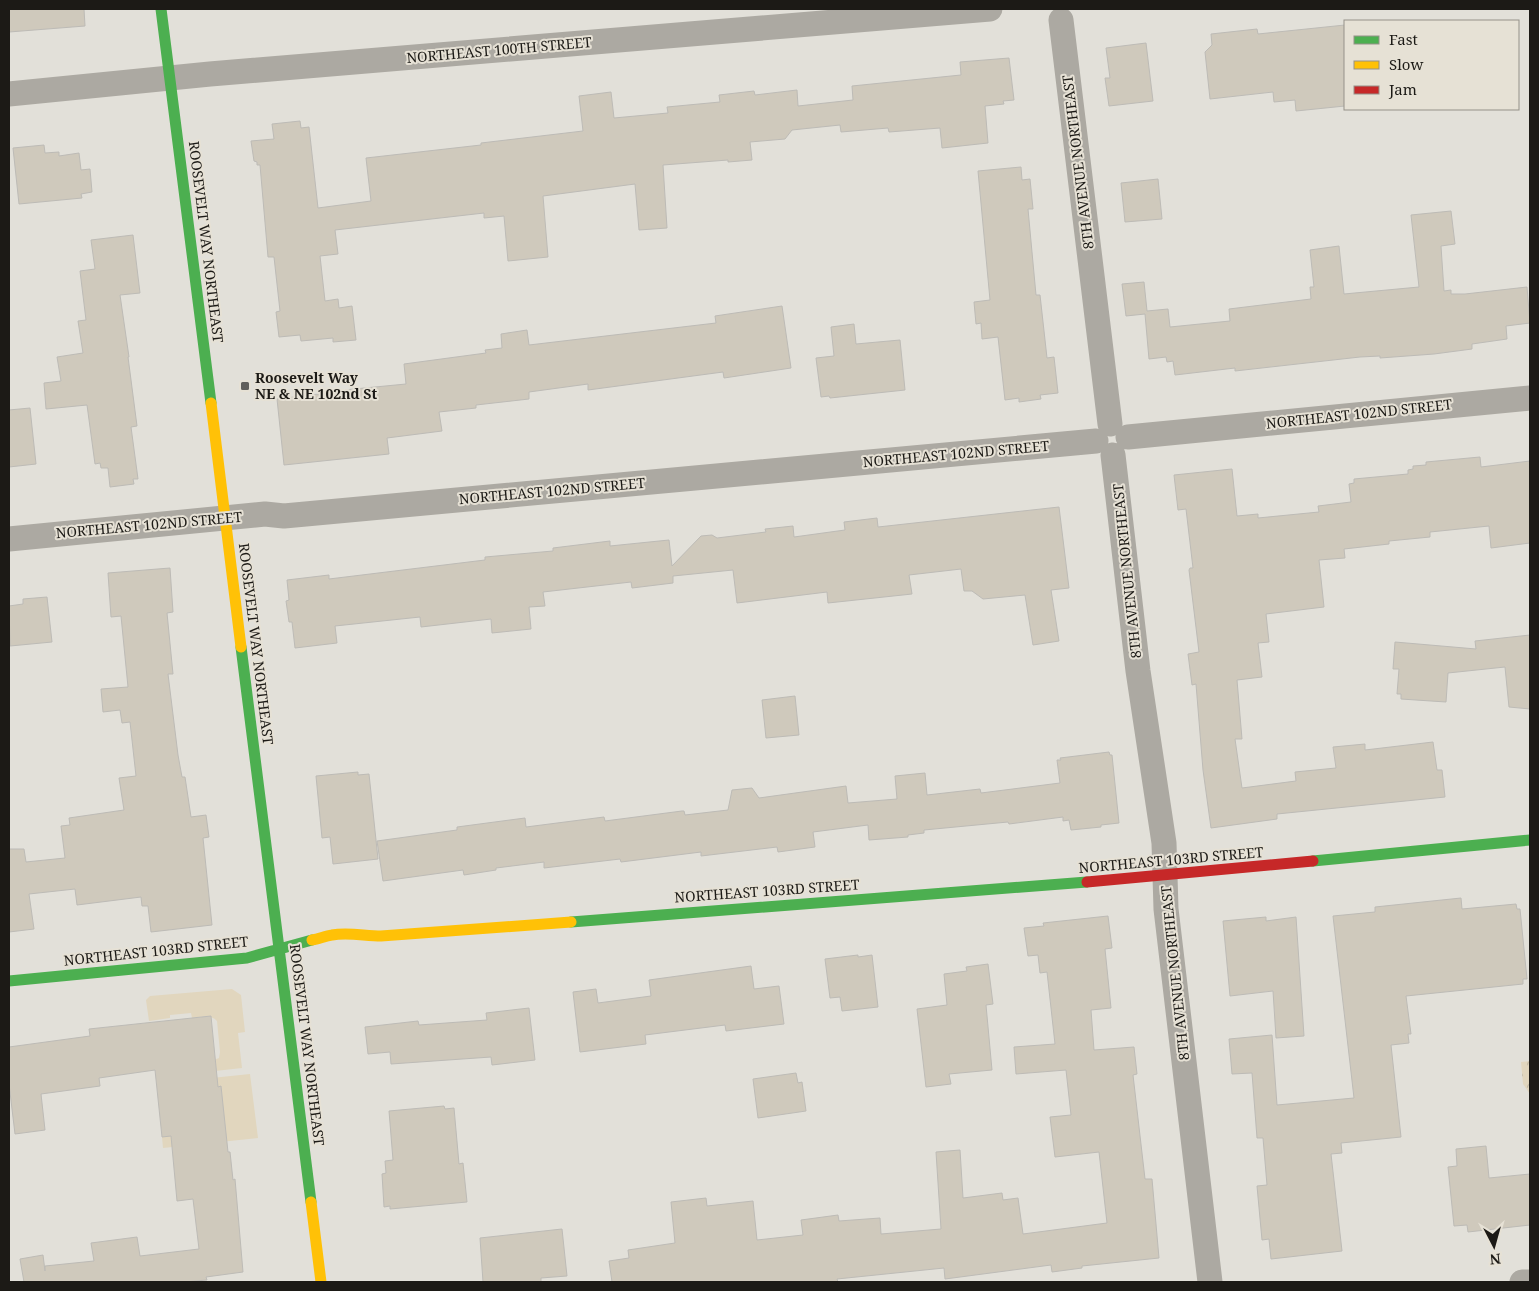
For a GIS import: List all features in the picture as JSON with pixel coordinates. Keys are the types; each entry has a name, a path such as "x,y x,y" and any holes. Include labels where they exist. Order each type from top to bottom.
{"street":[{"name":"ROOSEVELT WAY NORTHEAST","path":"161,9 321,1282"},
{"name":"NORTHEAST 100TH STREET","path":"9,94 170,78 990,9"},
{"name":"8TH AVENUE NORTHEAST","path":"1060,12 1138,671 1164,843 1166,909 1210,1282"},
{"name":"NORTHEAST 102ND STREET","path":"9,539 265,514 284,516 1530,398"},
{"name":"NORTHEAST 103RD STREET","path":"9,981 247,958 321,937 343,934 381,936 1165,876 1530,840"},
{"path":"1522,1282 1530,1282"}],"green space":[{"path":"232,989 241,995 245,1032 238,1033 242,1068 215,1071 214,1060 219,1058 220,1052 217,1021 212,1017 192,1018 191,1013 170,1015 170,1018 149,1021 146,1000 150,996"},
{"path":"1530,1061 1530,1094 1523,1084 1521,1062"},
{"path":"250,1074 258,1138 163,1148 162,1137 225,1127 221,1087 202,1088 173,1082"}],"building":[{"path":"9,9 84,9 85,26 9,32"},
{"path":"1344,25 1344,106 1296,111 1295,100 1274,102 1273,92 1210,99 1205,52 1212,45 1211,34 1257,29 1258,34"},
{"path":"1146,43 1153,101 1109,106 1105,78 1110,78 1106,48"},
{"path":"1009,58 1014,100 1003,101 1004,104 985,106 988,143 942,148 940,128 889,132 888,128 841,132 840,125 792,130 785,139 750,142 752,160 663,165 667,228 639,230 635,184 543,196 548,257 508,261 504,216 484,218 484,213 335,230 338,254 320,256 325,301 338,299 339,308 352,306 356,340 333,342 333,338 301,341 300,335 279,337 276,312 280,311 274,257 268,257 260,165 257,165 257,162 254,161 251,141 274,139 272,124 300,121 301,128 309,127 318,208 371,201 366,158 583,131 579,96 611,92 614,118 668,113 667,107 720,102 719,95 754,91 755,95 797,90 798,106 853,100 852,86 961,75 960,62"},
{"path":"44,145 45,153 59,152 59,156 79,153 81,170 90,169 92,192 81,194 82,198 19,204 13,148"},
{"path":"1021,167 1022,180 1030,179 1033,209 1028,209 1036,295 1040,295 1047,358 1054,357 1058,393 1040,395 1041,399 1019,402 1019,398 1005,400 998,337 982,339 981,323 976,324 974,302 990,300 978,171"},
{"path":"1158,179 1162,219 1125,222 1121,183"},
{"path":"1451,211 1455,244 1441,246 1444,291 1451,290 1451,294 1465,294 1527,287 1530,323 1506,326 1507,339 1472,344 1472,349 1434,354 1380,358 1380,356 1360,357 1235,371 1235,368 1175,375 1173,361 1167,362 1166,357 1149,359 1145,314 1126,316 1122,284 1144,282 1147,311 1168,309 1170,327 1230,321 1229,309 1311,299 1310,287 1314,287 1310,250 1339,246 1344,294 1419,287 1411,215"},
{"path":"133,235 140,293 120,295 137,426 131,427 138,479 133,479 134,484 110,487 108,468 101,468 100,463 95,464 87,405 46,409 44,383 61,381 57,357 83,353 78,321 86,320 80,271 95,269 91,240"},
{"path":"782,306 791,368 724,378 723,372 588,390 588,384 529,392 529,399 476,405 476,408 439,412 442,431 387,438 389,454 284,465 277,399 406,384 404,364 486,353 485,350 502,348 501,334 527,330 529,345 716,323 715,316"},
{"path":"854,324 856,344 900,340 905,390 830,398 829,396 821,397 816,358 834,356 831,327"},
{"path":"30,408 36,464 9,467 9,410"},
{"path":"1480,457 1481,467 1530,461 1530,543 1491,548 1489,526 1430,532 1430,537 1389,541 1389,544 1344,549 1345,558 1319,560 1324,607 1266,614 1269,642 1258,643 1262,677 1237,680 1242,739 1235,739 1242,788 1296,781 1295,772 1336,768 1333,747 1365,744 1365,750 1433,742 1437,770 1442,770 1445,797 1277,814 1277,819 1211,828 1203,770 1196,684 1192,685 1188,654 1199,652 1189,570 1193,568 1186,509 1178,510 1174,475 1232,469 1237,516 1258,514 1258,518 1319,512 1318,506 1351,502 1349,484 1354,483 1354,479 1408,474 1408,470 1413,469 1413,466 1426,465 1426,462"},
{"path":"1059,507 1069,588 1051,590 1059,641 1033,645 1025,595 983,599 972,591 964,591 961,569 909,575 912,594 828,603 827,592 737,603 733,570 673,576 673,583 632,588 631,582 543,592 545,606 529,607 531,629 492,633 491,619 421,627 420,617 335,626 337,643 295,648 292,622 289,622 286,601 289,600 287,580 329,575 329,579 485,560 485,557 553,551 553,548 610,541 610,546 669,540 672,566 701,536 712,535 717,538 766,532 765,529 793,526 794,537 845,530 844,522 877,518 878,527"},
{"path":"170,568 173,612 167,613 173,674 168,674 178,755 182,777 185,777 191,817 206,815 209,837 203,838 212,925 151,932 148,906 142,906 141,897 77,905 75,889 29,894 34,929 9,932 9,849 24,849 26,862 65,858 61,826 70,825 69,818 124,810 119,778 136,776 130,722 122,723 120,710 103,712 101,689 128,687 121,616 111,617 108,573"},
{"path":"47,597 52,642 10,646 9,606 23,604 23,599"},
{"path":"1530,635 1530,709 1509,707 1505,667 1448,673 1446,702 1401,699 1401,694 1397,694 1399,669 1393,669 1395,642 1476,649 1475,641"},
{"path":"795,696 799,735 766,738 762,700"},
{"path":"1109,752 1112,755 1119,823 1101,825 1101,827 1071,830 1069,820 1063,821 1063,817 1009,824 1008,822 924,830 924,833 908,835 908,837 869,840 868,825 813,832 815,847 778,852 777,847 701,856 701,852 621,862 620,859 544,868 544,862 496,868 496,870 464,875 463,870 383,881 377,841 457,830 457,827 525,818 526,827 604,817 605,821 682,811 684,811 685,815 728,810 732,790 752,788 759,798 846,786 848,803 897,799 895,776 925,773 927,795 980,789 981,793 1060,783 1057,760 1061,760 1060,758"},
{"path":"358,772 358,775 369,774 378,859 333,864 330,837 322,838 316,776"},
{"path":"1461,898 1462,909 1516,904 1517,909 1520,909 1527,979 1523,979 1523,984 1406,996 1411,1034 1408,1034 1409,1043 1391,1045 1401,1137 1341,1143 1342,1153 1331,1154 1342,1251 1271,1259 1269,1239 1262,1240 1257,1186 1267,1185 1263,1138 1257,1138 1252,1073 1232,1074 1229,1039 1272,1035 1277,1105 1354,1098 1333,916 1375,912 1375,907"},
{"path":"1108,916 1112,948 1105,949 1111,1008 1091,1010 1094,1050 1134,1047 1137,1074 1133,1075 1145,1179 1152,1179 1159,1258 1082,1266 1082,1268 1052,1272 1051,1265 945,1279 944,1268 837,1279 838,1282 612,1282 609,1261 629,1258 628,1250 675,1243 671,1202 706,1198 707,1206 753,1201 757,1240 803,1235 801,1220 838,1215 839,1221 880,1218 881,1234 941,1229 936,1152 960,1150 963,1198 1002,1193 1003,1200 1018,1198 1023,1234 1107,1223 1099,1152 1055,1157 1050,1117 1071,1115 1066,1070 1016,1074 1014,1047 1055,1044 1047,972 1040,973 1038,955 1028,956 1024,928 1044,926 1043,923"},
{"path":"1266,917 1266,921 1296,917 1304,1036 1276,1038 1273,991 1230,996 1223,921"},
{"path":"858,955 858,957 872,955 878,1007 842,1011 840,997 830,998 825,959"},
{"path":"988,964 993,1004 986,1005 992,1070 949,1074 951,1084 926,1087 917,1009 947,1005 944,974 967,971 966,967"},
{"path":"751,966 754,989 779,986 784,1024 726,1031 725,1025 645,1035 646,1044 580,1052 573,992 596,989 598,1003 651,996 649,980"},
{"path":"529,1008 535,1060 492,1065 491,1057 391,1064 390,1052 368,1054 365,1027 418,1021 419,1025 487,1020 486,1013"},
{"path":"211,1016 218,1087 221,1086 228,1152 230,1152 233,1180 235,1179 243,1272 206,1277 207,1280 184,1282 24,1282 20,1259 43,1255 45,1271 45,1266 94,1261 91,1243 137,1237 140,1256 199,1249 193,1199 177,1201 171,1136 162,1137 155,1070 99,1078 100,1086 41,1094 45,1130 15,1134 9,1084 9,1047 90,1036 89,1029"},
{"path":"796,1073 798,1083 802,1082 806,1111 758,1118 753,1079"},
{"path":"444,1106 445,1109 454,1108 459,1164 463,1163 467,1202 390,1209 390,1206 384,1207 382,1174 386,1173 385,1161 393,1160 389,1111"},
{"path":"1486,1146 1489,1178 1530,1174 1530,1225 1468,1232 1467,1225 1454,1226 1448,1167 1457,1166 1456,1149"},
{"path":"562,1229 567,1276 541,1278 541,1282 483,1282 480,1238"}],"traffic: fast":[{"path":"161,9 211,403"},
{"path":"241,647 311,1202"},
{"path":"1313,861 1530,840"},
{"path":"571,922 1087,882"},
{"path":"9,981 247,958 312,940"}],"traffic: slow":[{"path":"211,403 241,647"},
{"path":"312,940 338,934 381,936 571,922"},
{"path":"311,1202 321,1282"}],"traffic: jam":[{"path":"1087,882 1313,861"}],"place":[{"name":"Roosevelt Way NE & NE 102nd St","path":"245,386"}]}
